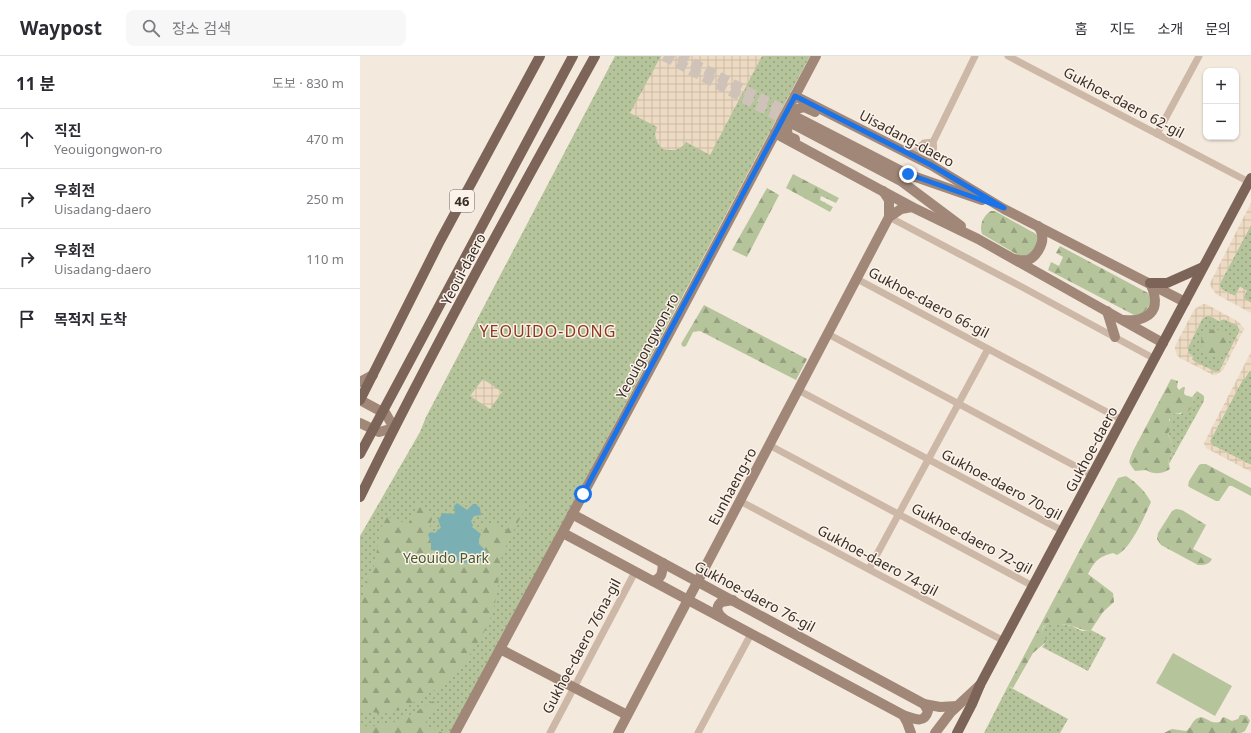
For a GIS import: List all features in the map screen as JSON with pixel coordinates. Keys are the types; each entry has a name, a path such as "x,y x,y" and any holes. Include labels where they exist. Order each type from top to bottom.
{"main road":[{"name":"46","path":"360,400 440,241 540,56"},
{"name":"Yeoui-daero","path":"360,454 573,56"},
{"name":"Yeoui-daero","path":"360,497 394,428 522,187 595,56"},
{"name":"Gukhoe-daero","path":"956,733 963,728 980,685 1250,180"},
{"path":"1150,284 1167,282 1203,267"}],"street":[{"name":"Yeouigongwon-ro","path":"455,733 816,56"},
{"name":"Uisadang-daero","path":"931,165 931,157 935,148 934,140 975,56"},
{"name":"Gukhoe-daero 62-gil","path":"1008,56 1157,134 1250,180"},
{"path":"1157,134 1199,56"},
{"name":"Uisadang-daero","path":"795,96 931,165 1004,208 1185,302"},
{"path":"816,155 799,141 787,134 791,118 797,109 804,107 815,112 838,118"},
{"name":"Uisadang-daero","path":"978,239 901,182 797,121 908,174 1004,208"},
{"name":"Uisadang-daero","path":"776,133 912,207 978,239 1163,343"},
{"path":"910,155 924,143 934,140"},
{"path":"883,191 889,200 890,217"},
{"path":"890,217 901,209 912,207"},
{"path":"890,217 1154,359"},
{"name":"Eunhaeng-ro","path":"618,733 890,217"},
{"path":"1013,259 1021,261 1028,260 1034,256 1042,242 1042,236 1038,226"},
{"name":"Gukhoe-daero 66-gil","path":"857,279 1122,420"},
{"path":"1122,320 1139,320 1153,309 1155,297 1150,284"},
{"path":"1106,311 1115,338"},
{"path":"828,334 1092,475"},
{"name":"Gukhoe-daero 66-gil","path":"928,459 988,349"},
{"path":"360,382 373,374"},
{"name":"Gukhoe-daero 70-gil","path":"798,390 1063,531"},
{"path":"360,400 386,414 394,428 378,432 360,423"},
{"name":"Gukhoe-daero 72-gil","path":"769,445 1033,586"},
{"name":"Gukhoe-daero 70-gil","path":"899,514 928,459"},
{"name":"Gukhoe-daero 74-gil","path":"740,501 1004,641"},
{"name":"Gukhoe-daero 76-gil","path":"572,514 924,704 940,708 958,706"},
{"name":"Gukhoe-daero 72-gil","path":"869,569 899,514"},
{"path":"563,533 903,715 915,720 923,719 926,717 928,711 924,704"},
{"path":"653,581 658,580 662,574 663,563"},
{"name":"Gukhoe-daero 76na-gil","path":"550,733 635,572"},
{"path":"725,620 719,615 717,610 718,606 721,602 733,600"},
{"path":"698,733 751,634"},
{"path":"500,649 627,714"},
{"path":"935,733 951,712 980,685"},
{"path":"903,715 911,733"}],"green space":[{"name":"Yeouido Park","path":"615,56 810,56 451,733 360,733 360,536 420,432 426,417"},
{"path":"793,174 839,198 836,203 821,196 820,200 833,207 830,212 786,188"},
{"path":"767,188 779,195 747,257 732,250"},
{"path":"991,211 995,211 1039,236 1034,251 1026,257 1018,255 982,234 982,221"},
{"path":"1251,225 1251,303 1243,298 1247,291 1240,287 1235,296 1222,290 1219,285"},
{"path":"1060,246 1148,293 1151,301 1147,309 1143,313 1134,315 1048,270 1051,262 1059,266 1063,257 1056,253"},
{"path":"704,305 807,359 796,380 700,331 693,332 686,346 683,347 681,344"},
{"path":"1207,316 1219,321 1224,319 1237,325 1240,330 1220,370 1216,372 1197,363 1188,352 1188,347 1202,319"},
{"path":"1215,329 1223,333 1227,338 1228,344 1225,350 1216,357 1210,356 1204,351 1201,343 1201,340 1208,331"},
{"path":"1250,370 1251,465 1212,445 1210,441 1243,379"},
{"path":"1171,379 1178,381 1177,387 1179,390 1185,387 1185,395 1194,399 1190,410 1175,414 1169,420 1172,424 1168,434 1173,447 1172,453 1168,460 1170,469 1158,473 1152,473 1146,470 1135,471 1130,462 1131,455"},
{"path":"1197,391 1204,396 1204,401 1169,464 1168,460 1172,453 1172,444 1168,434 1171,417 1172,415 1181,414 1194,399 1192,397"},
{"path":"1201,464 1206,464 1251,488 1251,496 1232,486 1229,486 1219,501 1216,501 1191,488 1188,486 1189,481"},
{"path":"1126,476 1140,487 1151,502 1133,539 1128,545 1117,555 1113,553 1100,558 1088,574 1113,593 1114,602 1103,612 1091,630 1083,630 1069,625 1054,624 1049,622 1043,627 1042,631 1046,642 1033,653 1013,688 1008,686 1118,478"},
{"path":"419,500 433,515 428,534 431,543 431,550 440,551 444,558 452,558 462,564 479,562 485,558 487,552 479,544 483,526 495,523 506,531 523,503 527,505 508,541 502,556 499,568 498,589 493,612 482,636 465,662 443,685 402,709 383,714 362,710 360,709 360,602 375,563 380,530 387,517 408,524 415,512"},
{"path":"1176,509 1182,510 1206,525 1193,549 1212,559 1208,564 1198,565 1161,545 1157,539 1158,533 1172,511"},
{"path":"1049,622 1072,626 1082,631 1091,630 1106,638 1088,671 1042,647 1046,642 1042,631"},
{"path":"1173,653 1232,686 1215,716 1156,683"},
{"path":"1008,686 1068,719 1060,733 984,733"},
{"path":"433,701 437,704 424,725 443,733 360,733 360,724 369,727 391,723 412,714"},
{"path":"1240,715 1247,716 1250,721 1245,731 1241,733 1164,733 1172,729 1186,731 1196,719 1202,717 1212,722 1220,722 1224,717 1232,721 1238,719"}],"shaded area":[{"path":"661,56 762,56 710,155 686,142 683,146 676,150 663,149 656,139 655,134 657,127 630,113"},
{"path":"1251,203 1251,225 1219,285 1222,290 1235,296 1240,287 1247,291 1243,298 1251,303 1251,313 1216,294 1210,283"},
{"path":"1206,304 1239,322 1244,329 1223,370 1216,375 1213,375 1180,358 1175,349 1175,346 1194,310 1199,306","holes":["1210,316 1219,321 1224,319 1237,325 1240,330 1220,370 1216,372 1192,360 1193,356 1187,352 1202,319"]},
{"path":"1251,352 1251,371 1249,370 1243,379 1210,441 1212,445 1251,465 1251,472 1206,448 1204,443"},
{"path":"483,379 502,392 490,409 470,396"}],"water":[{"path":"457,503 467,510 473,504 476,504 480,508 481,515 474,516 471,521 473,525 472,527 481,534 479,544 487,552 485,557 479,562 462,563 452,558 445,558 440,551 431,550 431,543 428,534 431,532 436,533 437,530 441,528 438,520 443,513 455,513 454,506"}],"tunnel":[{"path":"664,56 789,122"},
{"path":"679,56 793,115"}],"district":[{"name":"YEOUIDO-DONG","path":"548,331"}],"route":[{"path":"583,494 795,96 931,165 1004,208 908,174"}]}
